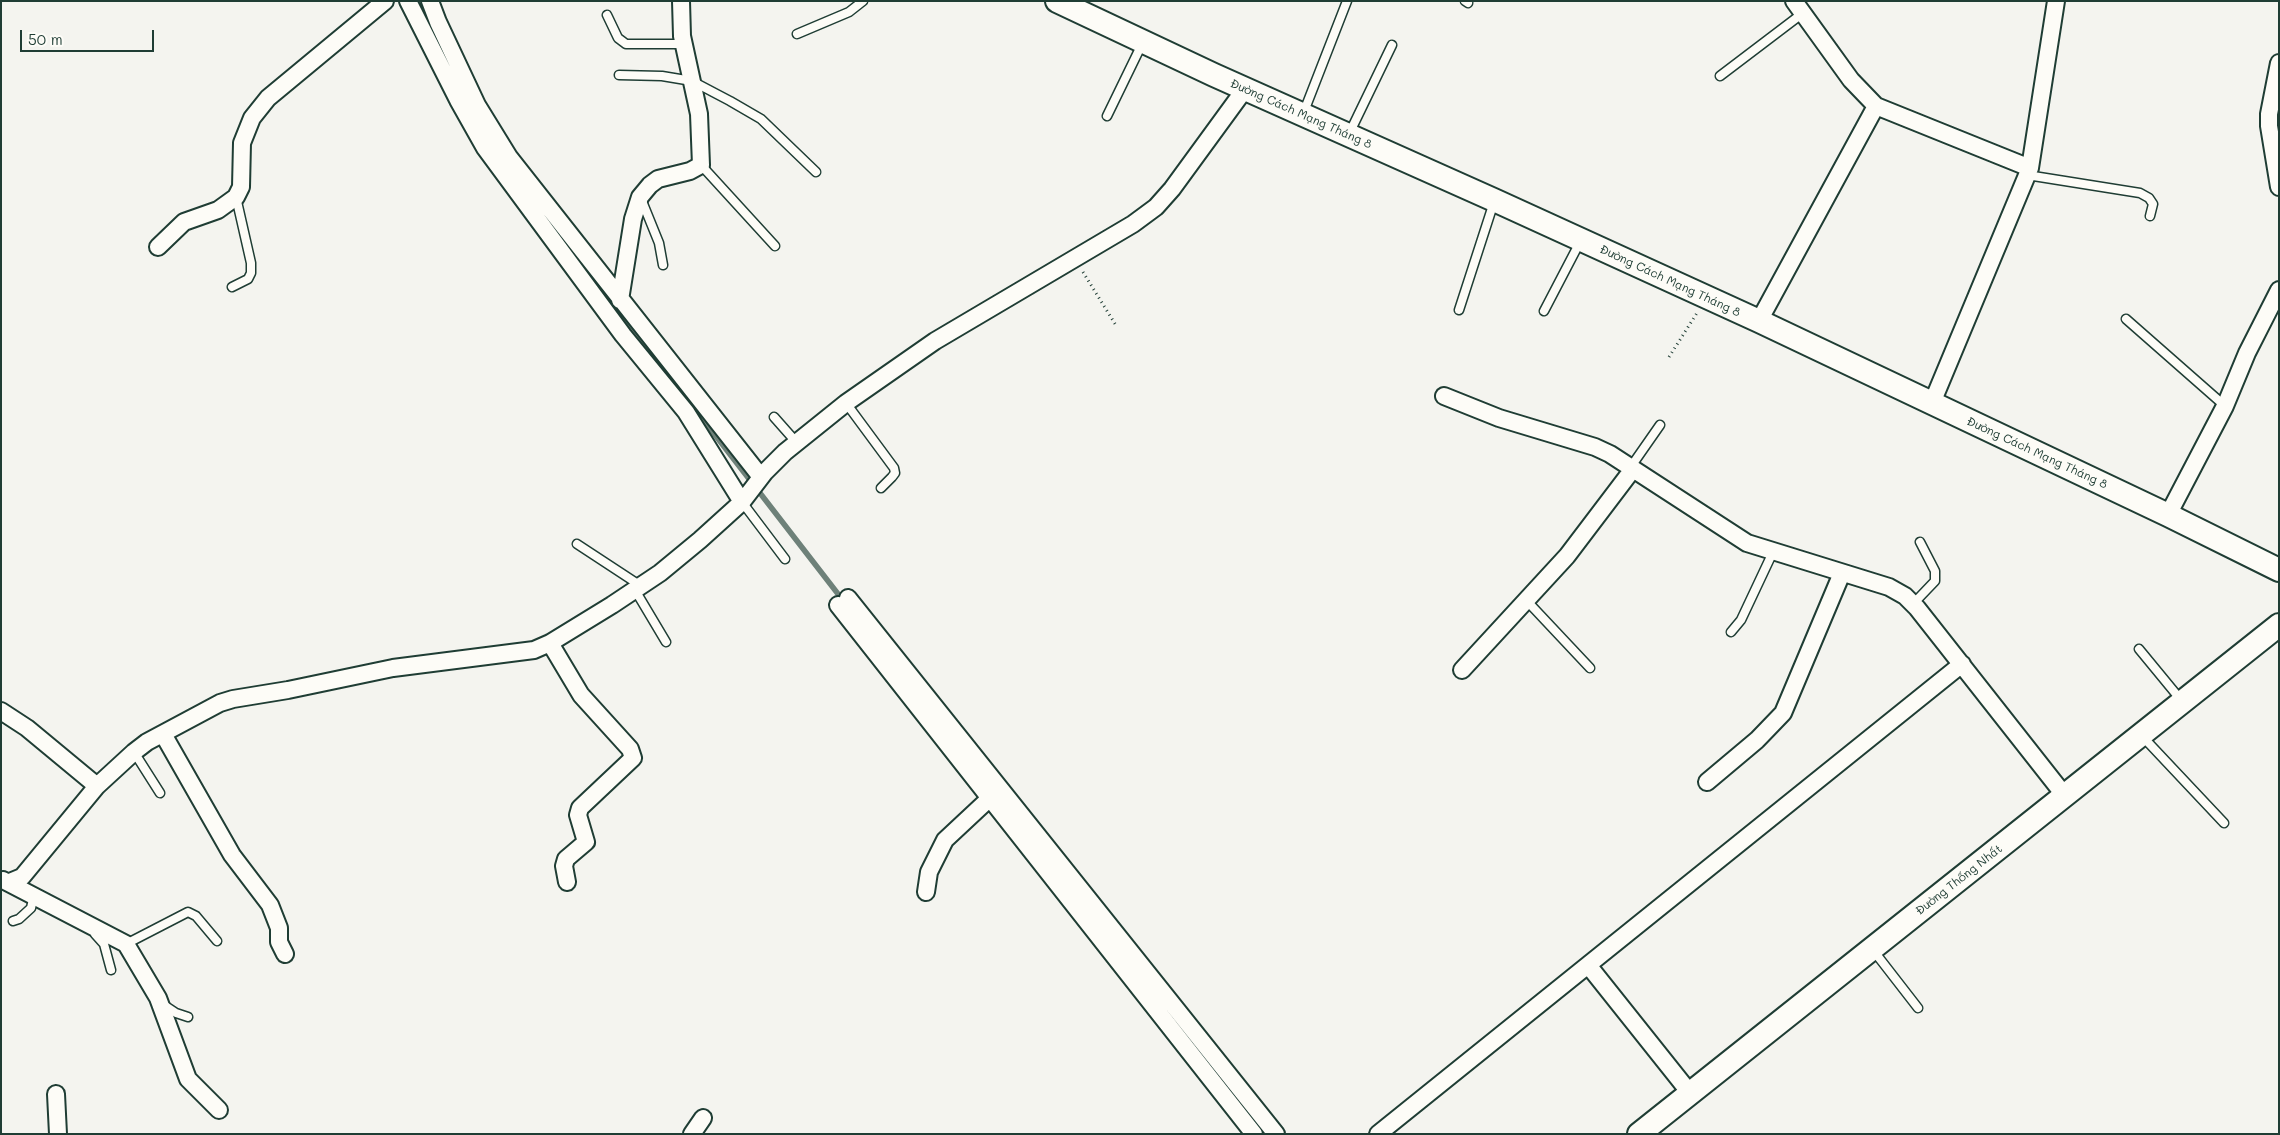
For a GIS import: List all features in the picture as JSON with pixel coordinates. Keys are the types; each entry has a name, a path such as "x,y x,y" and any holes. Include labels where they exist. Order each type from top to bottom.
{"street":[{"path":"158,247 184,222 218,210 236,197 241,188 242,143 252,118 268,98 386,1"},
{"path":"408,1 484,148 622,335 686,412 745,498"},
{"path":"430,1 477,105 509,157 760,479"},
{"path":"620,300 633,219 640,197 658,179 690,171 701,165 698,114 684,44 681,1"},
{"name":"Đường Cách Mạng Tháng 8","path":"1057,1 1302,115 1759,321 2168,515 2279,570"},
{"path":"1932,403 2029,171 2056,1"},
{"path":"1799,7 1851,80 1876,106 2029,171"},
{"path":"2279,63 2269,114 2274,134 2279,187"},
{"path":"4,882 22,877 97,786 134,752 220,703 393,668 519,654 550,644 638,588 675,561 745,498 785,452 846,403 935,341 1133,224 1156,207 1172,190 1245,89"},
{"path":"1759,321 1876,106"},
{"path":"2168,515 2226,406 2248,354 2279,290"},
{"path":"1444,396 1499,418 1595,447 1747,543 1889,587 1905,596 1962,664 2065,796"},
{"path":"1462,670 1568,556 1631,469"},
{"path":"1707,782 1757,740 1783,714 1842,573"},
{"path":"1254,1134 990,798 843,602 1276,1134"},
{"name":"Đường Thống Nhất","path":"1639,1134 2182,701 2279,626"},
{"path":"550,644 581,695 630,749 633,758 580,808 578,815 586,842 566,859 564,866 567,882"},
{"path":"1378,1134 1962,664"},
{"path":"1,711 26,728 97,786"},
{"path":"163,734 232,855 270,905 279,928 279,942 285,954"},
{"path":"926,892 929,872 945,840 990,798"},
{"path":"4,882 34,895 126,944 158,998 188,1080 218,1110"},
{"path":"1588,965 1690,1093"},
{"path":"56,1094 58,1134"},
{"path":"692,1134 703,1118"}],"lane":[{"path":"797,34 849,12 864,1"},
{"path":"1302,115 1346,1"},
{"path":"1720,76 1799,7"},
{"path":"607,15 618,38 626,44 684,44"},
{"path":"1107,116 1143,42"},
{"path":"1349,135 1392,45"},
{"path":"619,75 662,76 692,81 761,119 816,172"},
{"path":"701,165 775,246"},
{"path":"2029,171 2140,193 2153,204 2150,216"},
{"path":"232,287 248,279 252,263 236,197"},
{"path":"640,197 659,243 663,265"},
{"path":"1459,310 1494,200"},
{"path":"1544,311 1581,240"},
{"path":"2126,319 2226,406"},
{"path":"846,403 894,468 895,472 881,488"},
{"path":"774,417 797,443"},
{"path":"1631,469 1660,425"},
{"path":"745,498 785,559"},
{"path":"1913,604 1935,581 1935,571 1920,542"},
{"path":"578,544 638,588 666,642"},
{"path":"1731,632 1741,620 1773,552"},
{"path":"1527,601 1590,668"},
{"path":"2139,649 2182,701"},
{"path":"2141,735 2224,823"},
{"path":"134,752 160,793"},
{"path":"13,921 19,919 32,908 34,895"},
{"path":"126,944 188,912 196,916 216,941"},
{"path":"83,921 86,928 104,944 111,970"},
{"path":"1872,949 1918,1008"},
{"path":"158,998 176,1014 188,1017"}],"path":[{"path":"1074,259 1117,327"},
{"path":"1669,357 1707,297"}],"waterway":[{"path":"586,268 845,603"}]}
